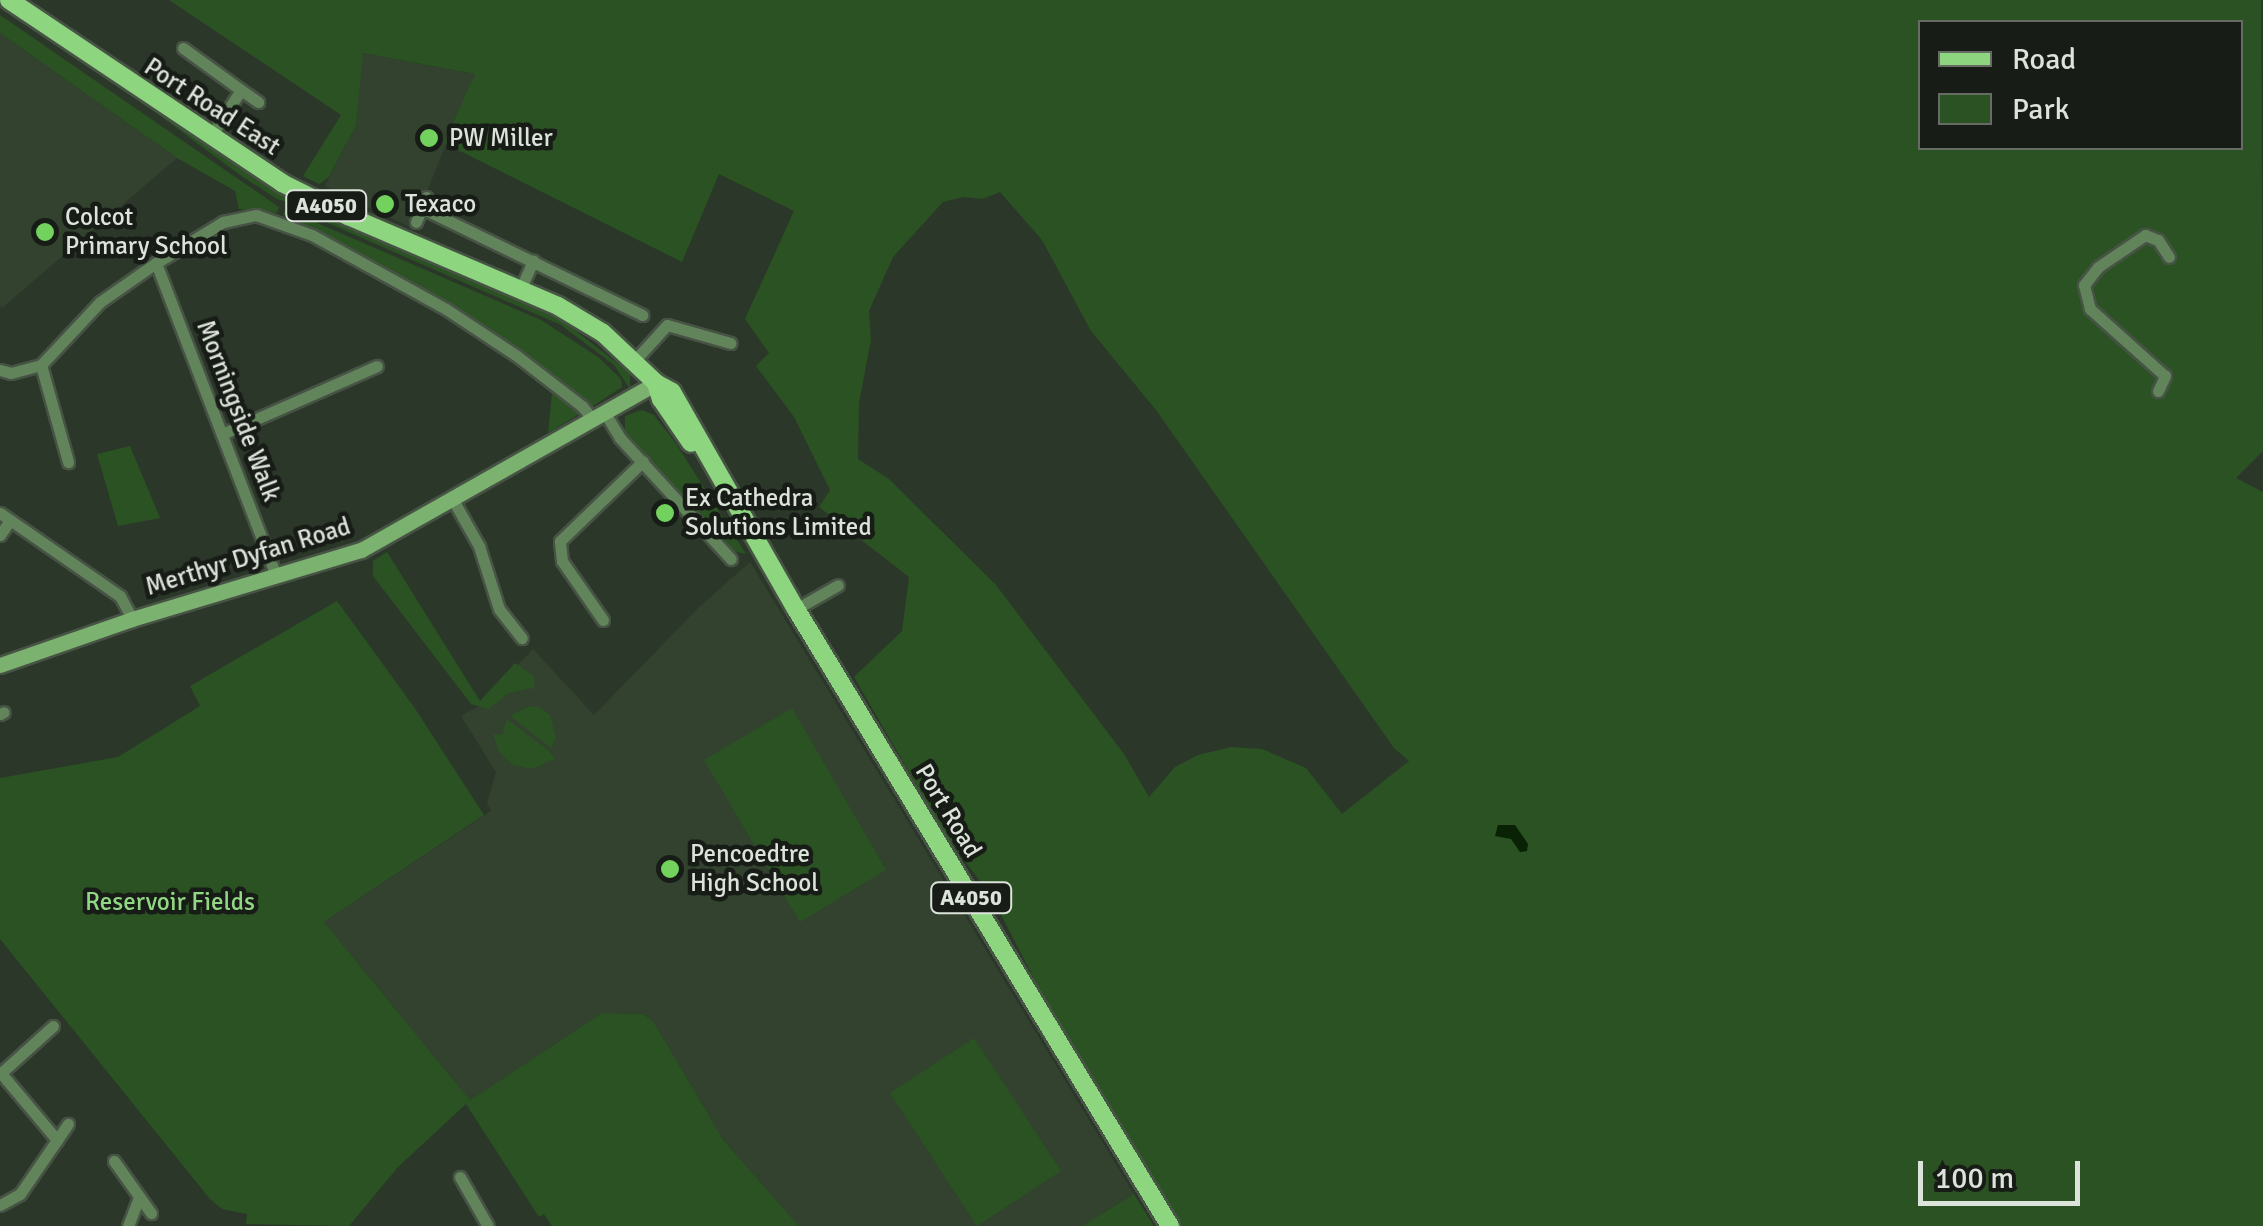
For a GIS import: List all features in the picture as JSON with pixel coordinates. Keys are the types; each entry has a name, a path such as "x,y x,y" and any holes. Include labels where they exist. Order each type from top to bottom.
{"main road":[{"name":"Port Road East","path":"9,0 210,137 348,216 575,314 636,359 656,383"},
{"name":"Port Road","path":"656,383 661,399 715,472 1170,1226"}],"street":[{"path":"187,55 258,102"},
{"path":"210,137 241,90"},
{"path":"416,222 424,202 642,315"},
{"path":"0,370 11,373 40,365 100,302 156,263 237,217 256,215 283,222 377,269 495,340 598,417 731,560"},
{"path":"2158,391 2164,376 2090,309 2084,285 2098,267 2145,234 2158,240 2168,256"},
{"path":"521,288 533,261"},
{"name":"Morningside Walk","path":"156,263 276,576"},
{"path":"636,359 668,325 730,344"},
{"path":"40,365 68,462"},
{"path":"222,434 377,366"},
{"name":"Merthyr Dyfan Road","path":"0,664 132,619 361,550 656,383"},
{"path":"602,620 562,561 560,540 643,462"},
{"path":"453,500 478,546 498,609 522,638"},
{"path":"0,535 5,517 120,596 132,619"},
{"path":"796,609 838,585"},
{"path":"54,1026 0,1073 57,1140"},
{"path":"0,1205 20,1194 68,1124"},
{"path":"114,1161 151,1213"},
{"path":"460,1177 488,1226"},
{"path":"128,1226 139,1197"}],"shaded area":[{"name":"Colcot Primary School","path":"0,33 177,158 2,308 0,306"},
{"path":"362,53 475,74 412,228 325,186 356,125"},
{"name":"Pencoedtre High School","path":"750,562 1134,1194 1082,1226 799,1226 724,1141 653,1021 644,1014 602,1013 470,1100 324,922 491,811 487,803 496,772 461,716 479,706 533,649 594,715 698,608"},
{"path":"1498,825 1515,825 1528,844 1527,851 1520,852 1511,839 1495,836"}],"green space":[{"path":"169,0 2261,0 2263,451 2236,478 2263,492 2263,1226 1181,1226 1053,1016 992,897 946,836 854,677 902,631 909,577 819,507 830,490 794,417 756,366 769,353 745,319 794,211 719,174 682,262 444,143 475,74 363,53 356,125 329,177 319,184 303,176 341,115","holes":["1000,192 1042,240 1091,331 1156,410 1394,748 1409,761 1342,814 1306,768 1262,749 1231,747 1198,755 1175,767 1149,797 1124,754 996,585 889,479 858,459 859,403 871,340 869,311 893,257 943,202 963,197 982,199"]},
{"path":"0,2 292,196 286,202 277,199 240,175 155,112 0,8"},
{"path":"0,15 279,207 277,213 239,209 235,191 177,158 0,33"},
{"path":"303,201 523,297 558,317 630,373 630,389 614,365 561,325 298,210 296,203"},
{"path":"285,209 541,320 598,357 621,379 622,387 590,408 457,311 283,215"},
{"path":"555,390 583,412 548,433 552,393"},
{"path":"642,410 654,415 675,442 746,554 728,550 625,433 625,416"},
{"path":"130,446 160,518 118,526 97,454"},
{"path":"387,552 480,701 515,663 535,677 534,688 508,693 489,709 471,704 373,576 373,561"},
{"name":"Reservoir Fields","path":"337,601 414,707 484,815 324,922 470,1100 602,1013 643,1014 653,1021 724,1141 799,1226 552,1226 544,1214 539,1217 466,1104 398,1167 349,1226 246,1224 247,1214 222,1209 210,1199 0,939 0,778 118,757 200,706 190,686"},
{"path":"528,707 539,707 550,715 556,738 551,748 510,716"},
{"path":"792,708 886,870 800,922 704,760"},
{"path":"507,719 555,759 532,769 513,765 499,752 493,734 502,735"},
{"path":"974,1038 1061,1171 977,1226 890,1093"},
{"path":"1134,1194 1154,1226 1082,1226"}],"place":[{"name":"PW Miller","path":"429,138"},
{"name":"Texaco","path":"385,204"},
{"name":"Colcot Primary School","path":"45,232"},
{"name":"Ex Cathedra Solutions Limited","path":"665,513"},
{"name":"Pencoedtre High School","path":"670,869"}]}
